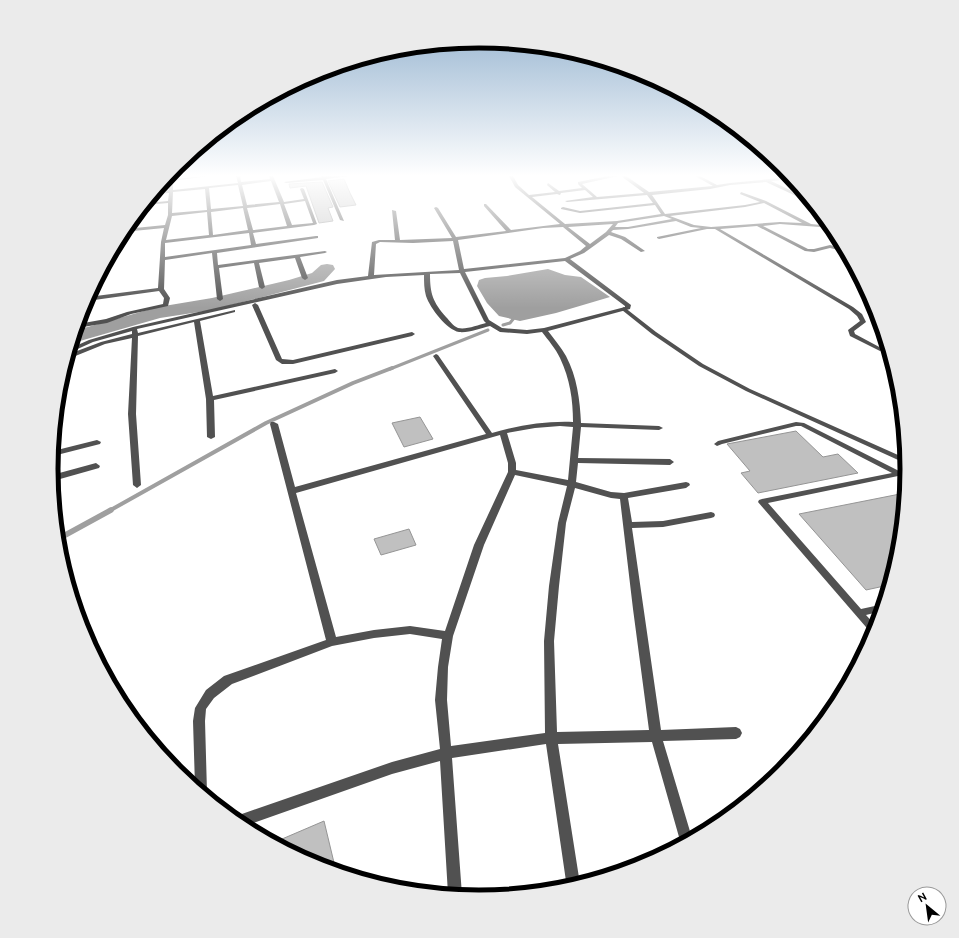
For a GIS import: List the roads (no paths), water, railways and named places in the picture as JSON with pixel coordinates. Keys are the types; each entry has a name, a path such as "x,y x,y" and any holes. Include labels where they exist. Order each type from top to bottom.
{"street":[{"path":"85,325 107,321 129,313 166,305 167,298 161,289 162,259 163,242 169,220"},
{"path":"210,220 211,236"},
{"path":"248,220 254,246"},
{"path":"288,220 290,227"},
{"path":"163,242 290,227 315,223 314,220"},
{"path":"395,220 398,241"},
{"path":"443,220 455,239 462,271 490,324 500,330 511,332 544,330 628,308 628,305 566,259"},
{"path":"499,220 509,231"},
{"path":"557,220 590,247"},
{"path":"371,276 374,243 379,241 413,242 455,239 509,231 632,220"},
{"path":"610,231 676,220 717,229 780,223 824,227"},
{"path":"801,220 810,226"},
{"path":"77,347 90,341 325,284 371,276 462,271 566,259 578,255 590,247 610,231 617,222"},
{"path":"757,224 807,250 814,251 830,246 838,249"},
{"path":"133,230 168,226"},
{"path":"658,238 707,228"},
{"path":"717,229 851,308 860,315 863,322 852,330 852,334 880,349"},
{"path":"610,231 643,251"},
{"path":"162,259 316,237"},
{"path":"214,252 220,299"},
{"path":"216,268 325,252"},
{"path":"296,256 305,278"},
{"path":"256,262 262,287"},
{"path":"427,273 427,293 429,300 434,308 455,329 461,330 490,324"},
{"path":"75,354 135,331 197,320 312,291 325,284"},
{"path":"95,298 161,289"},
{"path":"256,305 279,360 282,362 293,362 412,334"},
{"path":"197,320 210,399 211,437"},
{"path":"544,330 563,357 572,380 576,398 577,425 572,484 562,523 549,641 551,738 572,880"},
{"path":"135,331 132,414 137,485"},
{"path":"436,356 491,436"},
{"path":"210,399 335,370"},
{"path":"274,424 332,642"},
{"path":"292,491 503,432 548,425 658,428"},
{"path":"455,889 441,700 443,667 448,636 479,545 512,472 512,463 503,432"},
{"path":"59,452 97,442"},
{"path":"574,460 670,462"},
{"path":"58,476 96,466"},
{"path":"512,472 572,484 611,495 624,496 686,485"},
{"path":"624,496 656,736 685,837"},
{"path":"628,525 663,524 712,515"},
{"path":"201,785 199,721 201,708 210,694 228,680 332,642 374,634 410,630 448,636"},
{"path":"247,819 392,768 446,753 551,738 736,733"}],"lane":[{"path":"624,309 654,333 701,366 748,390 900,459"},
{"path":"717,444 720,442 796,424 802,424 899,474"},
{"path":"870,625 762,502 899,474"},
{"path":"860,613 876,610"}],"waterway":[{"path":"81,335 158,313 212,304 294,284 318,277 327,269"},
{"path":"503,325 510,323 514,318"},
{"path":"390,369 488,330"},
{"path":"109,511 266,423 353,383 392,368"},
{"path":"64,536 111,510"}]}
